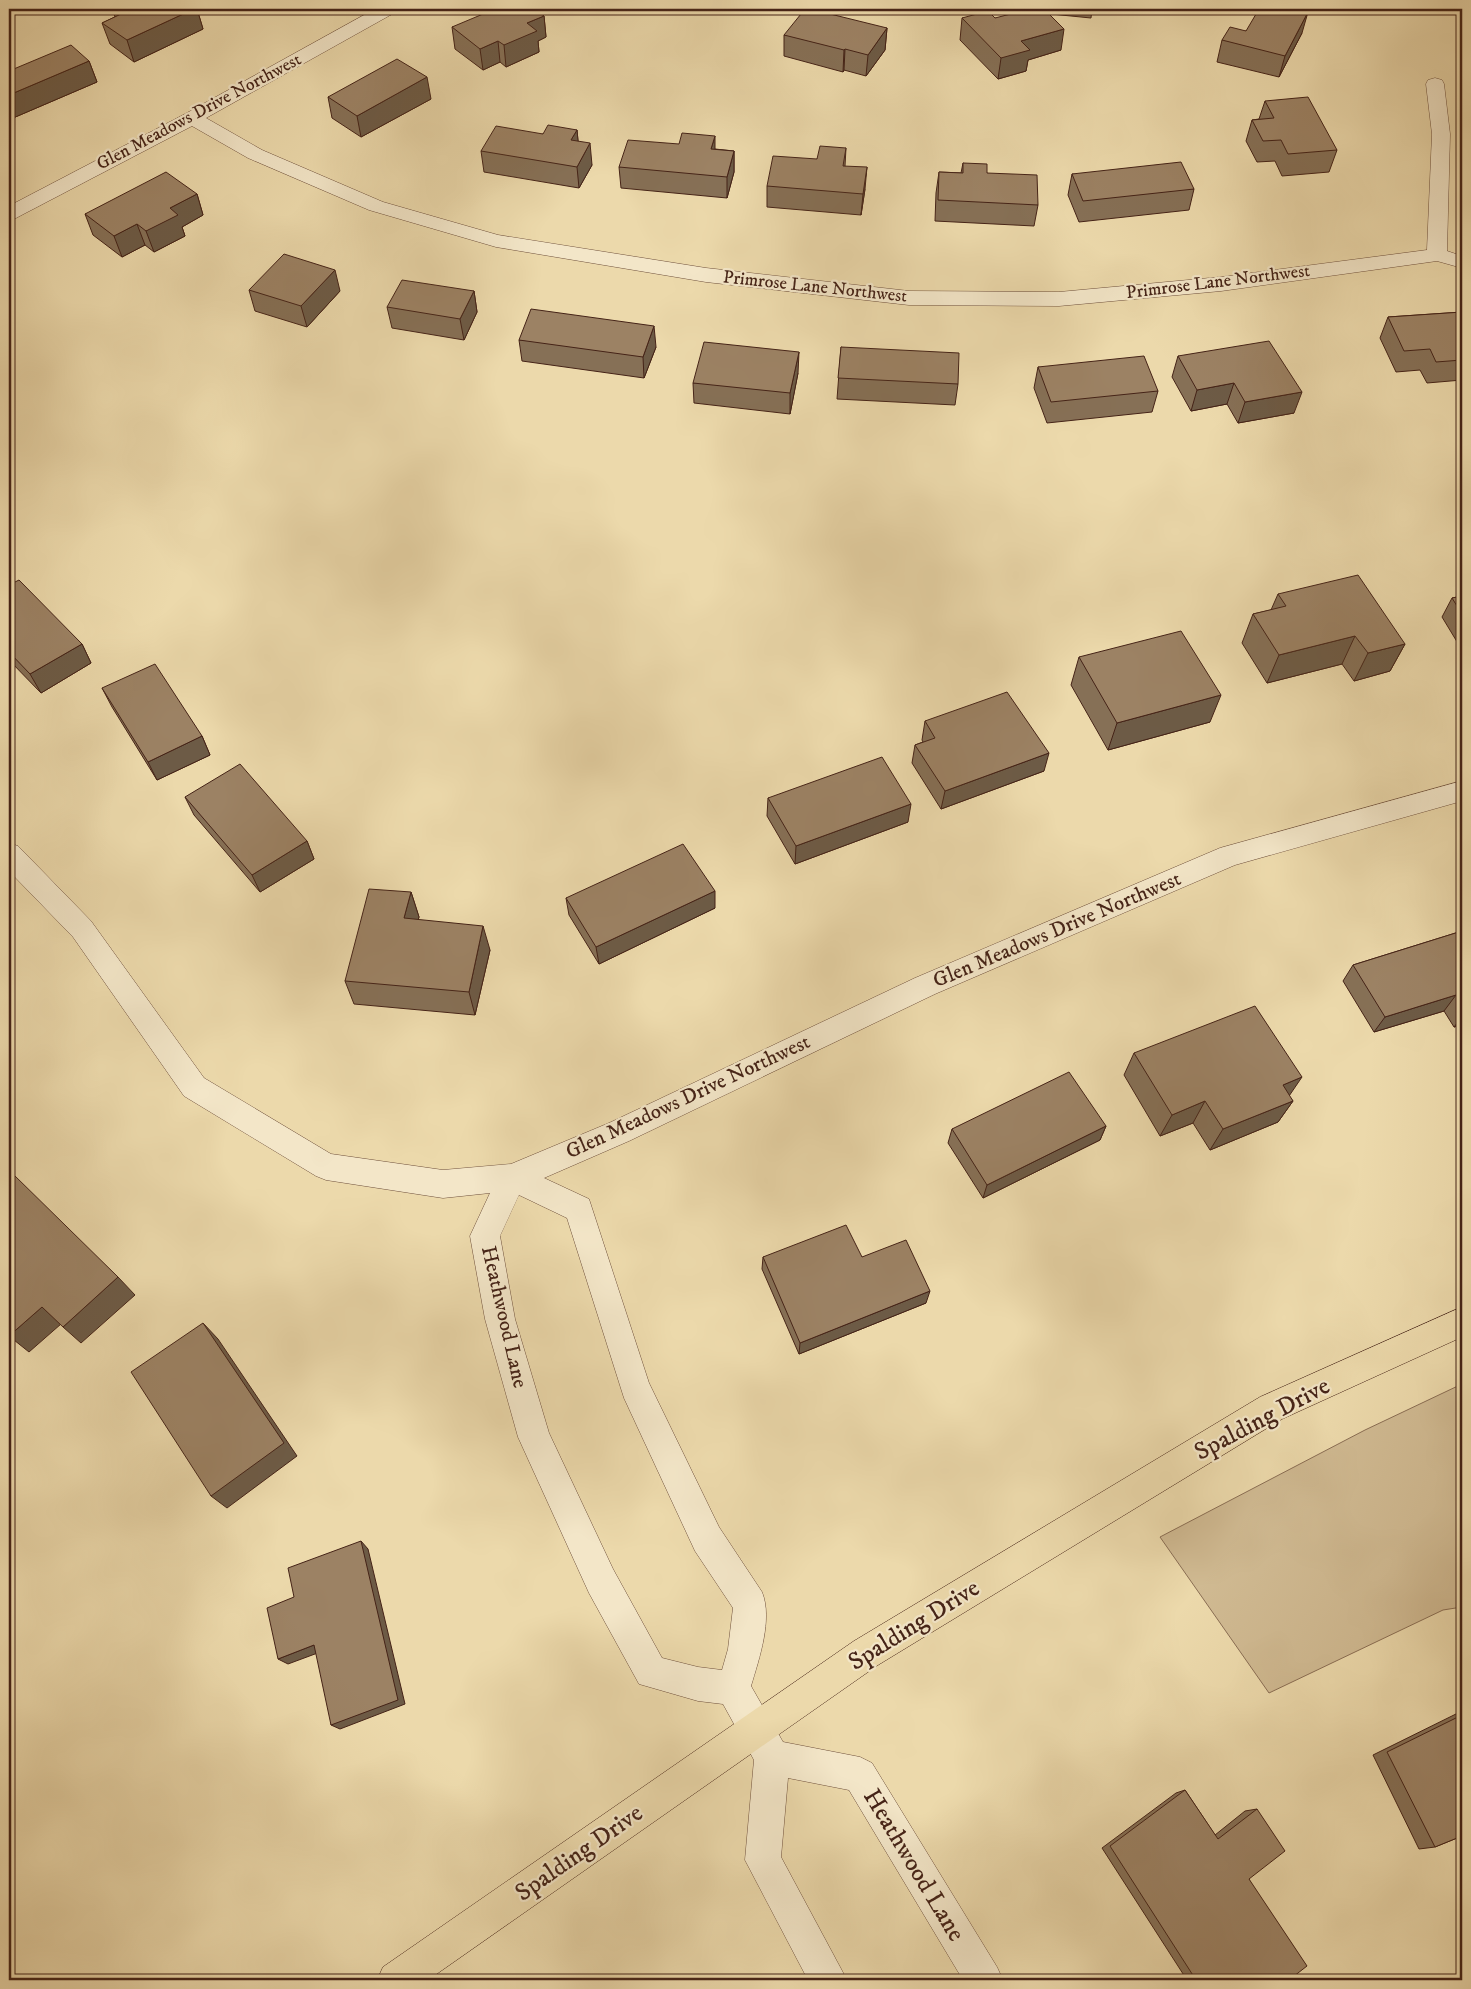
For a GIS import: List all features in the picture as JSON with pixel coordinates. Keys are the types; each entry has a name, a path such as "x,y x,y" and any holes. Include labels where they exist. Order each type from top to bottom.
{"main road":[{"name":"Spalding Drive","path":"396,1980 763,1743 866,1653 1271,1408 1462,1322"}],"street":[{"name":"Glen Meadows Drive Northwest","path":"9,214 192,118 388,9"},
{"path":"1435,84 1441,134 1437,255"},
{"name":"Primrose Lane Northwest","path":"192,118 256,154 376,206 496,240 706,275 909,298 1059,299 1221,284 1437,255 1462,262"},
{"name":"Glen Meadows Drive Northwest","path":"9,854 82,929 194,1087 326,1167 443,1184 512,1177 619,1132 925,986 1229,856 1462,791"},
{"path":"512,1177 579,1209 591,1252 636,1387 707,1539 750,1604 745,1649 733,1688 763,1743 764,1860 828,1980"},
{"name":"Heathwood Lane","path":"512,1177 485,1236 500,1319 534,1437 601,1581 651,1672 698,1684 733,1688"},
{"name":"Heathwood Lane","path":"763,1743 860,1775 984,1980"}],"shaded area":[{"path":"1462,1384 1462,1607 1443,1610 1269,1693 1160,1537 1365,1430"}],"building":[{"path":"113,9 194,9 127,40 102,23 121,14"},
{"path":"495,9 535,9 544,16 527,23 537,31 504,45 498,41 480,49 452,27"},
{"path":"805,9 887,28 868,55 784,35"},
{"path":"1030,9 1044,9 1064,29 1021,41 1030,50 1001,58 962,18 988,11 995,18"},
{"path":"1259,9 1295,9 1308,12 1285,56 1222,40 1230,27 1246,31"},
{"path":"71,45 89,61 9,95 9,71"},
{"path":"397,59 427,77 357,116 328,97"},
{"path":"1308,97 1337,150 1288,154 1281,140 1263,141 1252,120 1274,118 1265,101"},
{"path":"548,125 577,130 571,140 590,143 577,167 481,151 496,126 543,134"},
{"path":"682,133 715,136 711,149 734,151 727,177 619,167 628,140 679,144"},
{"path":"820,146 846,148 843,166 867,167 863,194 767,186 773,156 817,159"},
{"path":"1181,162 1194,189 1083,201 1072,174"},
{"path":"963,163 987,164 987,173 1037,175 1038,205 938,200 939,172 963,173"},
{"path":"166,172 197,194 170,208 178,215 146,231 137,224 114,236 85,214"},
{"path":"284,254 335,270 301,306 249,290"},
{"path":"402,280 474,291 460,319 387,307"},
{"path":"531,309 654,326 643,357 519,340"},
{"path":"1462,312 1462,360 1436,362 1430,349 1404,351 1388,317"},
{"path":"1269,341 1302,392 1245,402 1234,383 1197,390 1178,356"},
{"path":"704,342 799,352 790,393 693,383"},
{"path":"841,347 959,353 958,384 838,378"},
{"path":"1144,356 1158,391 1051,402 1038,367"},
{"path":"1358,575 1405,644 1368,653 1355,636 1279,655 1253,614 1286,606 1278,594"},
{"path":"19,580 82,644 30,674 9,652 9,585"},
{"path":"1462,596 1462,614 1452,598"},
{"path":"1181,631 1221,695 1117,723 1079,657"},
{"path":"155,664 202,736 148,762 102,688"},
{"path":"1007,692 1049,753 945,791 915,745 935,738 925,721"},
{"path":"882,757 911,804 796,846 768,798"},
{"path":"240,764 307,841 252,875 185,797"},
{"path":"683,844 715,891 596,947 566,898"},
{"path":"369,889 411,892 404,918 483,926 469,992 345,981"},
{"path":"1462,931 1462,1004 1456,995 1385,1017 1353,965"},
{"path":"1255,1006 1302,1077 1283,1085 1293,1101 1223,1129 1205,1101 1172,1115 1134,1053"},
{"path":"1069,1072 1106,1126 987,1185 952,1129"},
{"path":"14,1175 118,1277 63,1327 42,1307 9,1336 9,1179"},
{"path":"846,1225 862,1257 906,1240 930,1291 800,1343 763,1257"},
{"path":"203,1323 284,1443 211,1496 131,1372"},
{"path":"361,1541 398,1700 331,1725 314,1645 278,1659 267,1608 294,1597 288,1568"},
{"path":"1462,1715 1462,1836 1435,1847 1387,1752"},
{"path":"1185,1790 1218,1839 1257,1809 1285,1851 1249,1879 1307,1966 1289,1980 1196,1980 1110,1846"}]}
